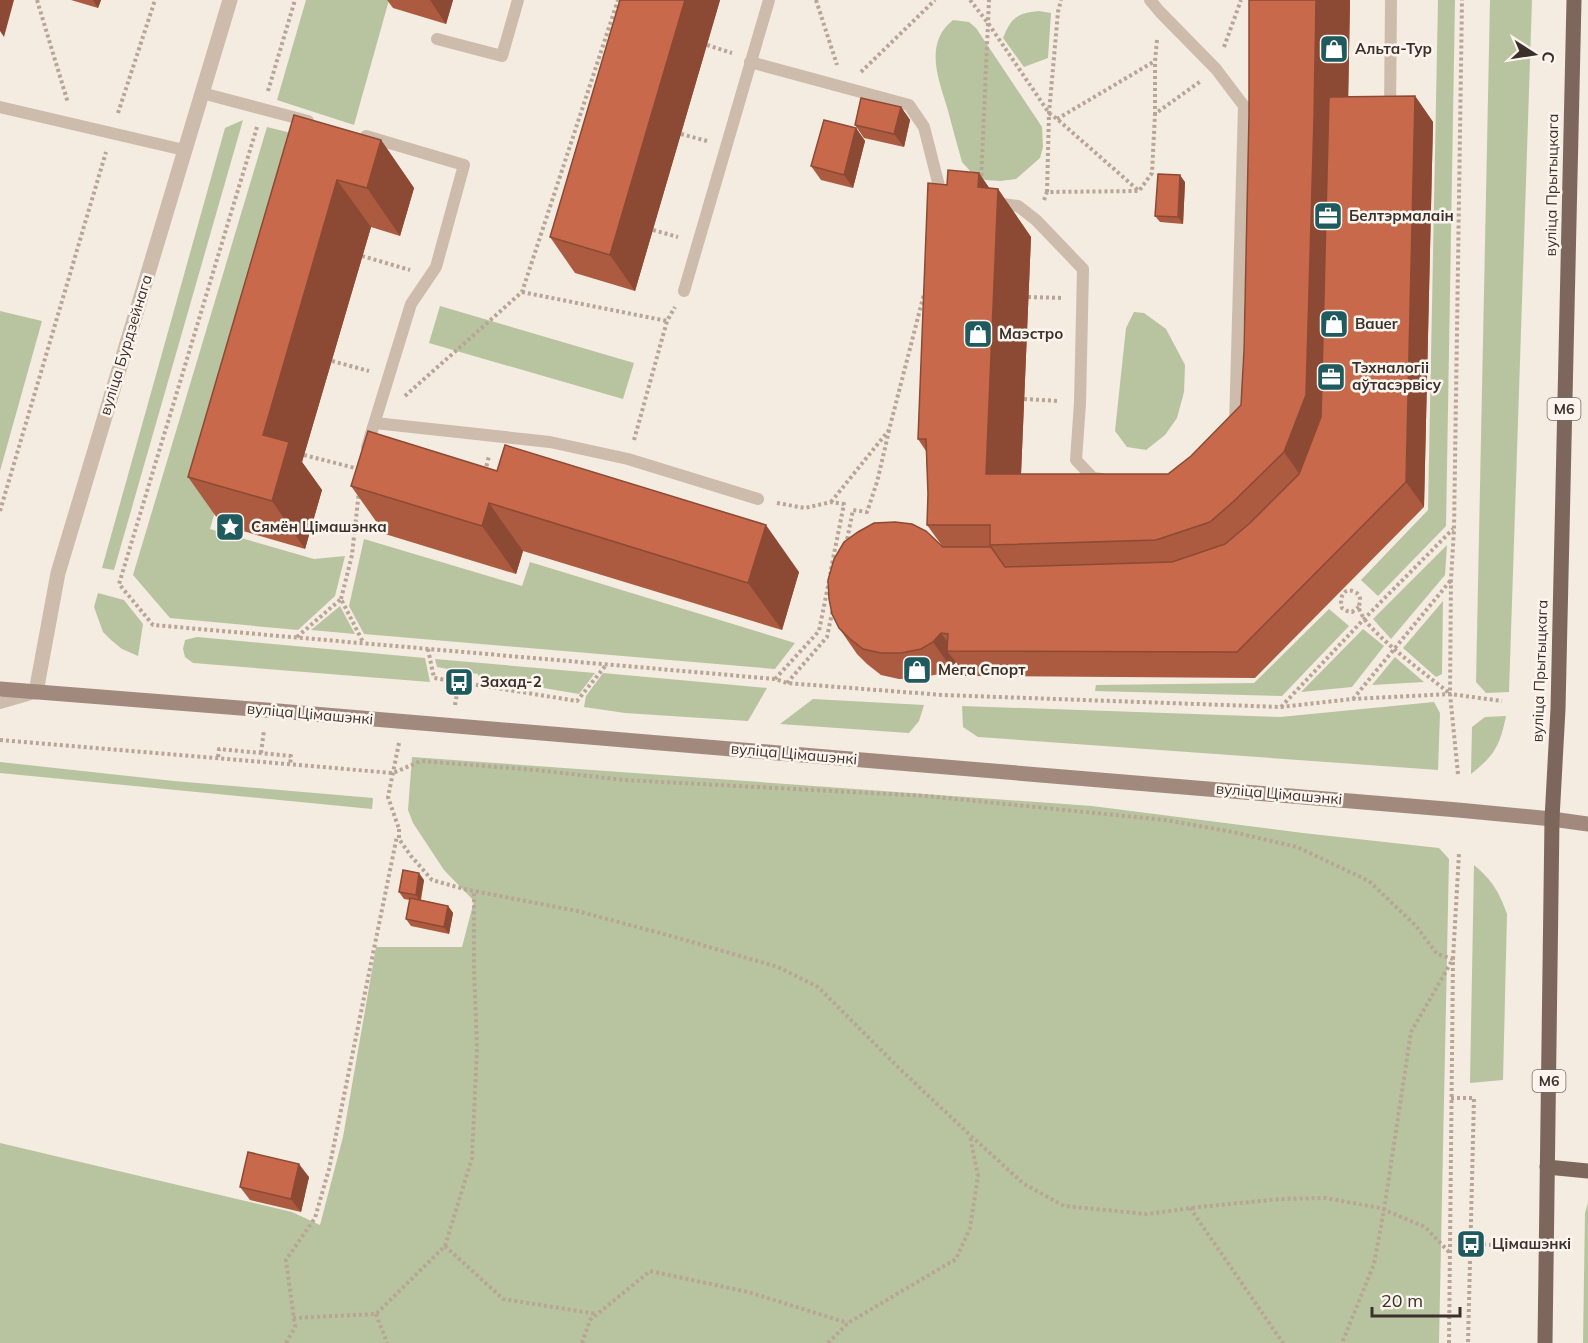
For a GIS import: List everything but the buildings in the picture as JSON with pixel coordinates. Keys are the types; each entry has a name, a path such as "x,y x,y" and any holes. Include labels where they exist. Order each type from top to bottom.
{"main road":[{"name":"вуліца Прытыцкага","path":"1545,1343 1552,819 1558,709 1574,0"},
{"name":"вуліца Цімашэнкі","path":"0,689 955,767 1588,824"},
{"path":"1547,1167 1588,1171"}],"street":[{"name":"вуліца Бурдзейнага","path":"36,693 58,573 230,0"}],"lane":[{"path":"437,39 502,56 518,0"},
{"path":"684,291 770,0"},
{"path":"1150,0 1216,69 1244,106 1235,438"},
{"path":"1390,122 1391,0"},
{"path":"750,62 909,105 924,127 940,190 949,197 959,198"},
{"path":"202,93 315,123"},
{"path":"0,107 184,150"},
{"path":"357,134 465,165 436,267 411,304 360,470"},
{"path":"981,200 1018,206 1036,220 1083,269 1080,403 1076,460 1093,478 1118,479"},
{"path":"375,423 550,442 628,459 758,500"},
{"path":"0,703 36,693"}],"path":[{"path":"37,0 75,124"},
{"path":"0,511 111,133 155,0"},
{"path":"295,0 119,584 153,625 775,679 787,683 943,695 1281,707 1352,699 1449,694 1502,701"},
{"path":"375,423 522,292 618,0"},
{"path":"816,0 844,87 935,0"},
{"path":"970,0 1049,113 1139,191"},
{"path":"981,200 988,0"},
{"path":"1036,220 1047,192 1049,113 1061,0"},
{"path":"1155,114 1216,69 1240,0"},
{"path":"1458,774 1449,694 1454,529 1462,0"},
{"path":"1139,191 1152,173 1155,61 1160,12"},
{"path":"1057,118 1155,61"},
{"path":"1047,192 1139,191"},
{"path":"653,230 698,242"},
{"path":"362,256 430,275"},
{"path":"844,556 853,510 867,512 879,474 926,286"},
{"path":"522,292 667,321 628,459"},
{"path":"1028,297 1082,299"},
{"path":"332,361 388,376"},
{"path":"1024,399 1080,403"},
{"path":"831,502 889,430"},
{"path":"483,480 494,436"},
{"path":"296,638 341,600 352,555 360,470 304,454"},
{"path":"758,500 806,508 831,502 844,504 819,631 775,679"},
{"path":"1281,707 1364,619 1454,529"},
{"path":"1352,699 1451,580"},
{"path":"1359,607 1352,612 1342,608 1340,600 1343,592 1351,591 1358,594 1361,600 1359,607 1364,619 1394,648 1449,694"},
{"path":"341,600 364,643"},
{"path":"787,683 827,637 834,602"},
{"path":"428,649 434,678 577,701 606,664"},
{"path":"402,722 388,797 399,829 399,839 432,880 474,891 577,911 671,936 777,967 818,987 901,1070 1024,1184 1064,1206 1147,1214 1281,1199 1326,1198 1384,1210 1425,1227 1450,1253"},
{"path":"0,740 393,772 421,761 624,780 926,796 1165,820 1233,832 1297,847 1369,881 1416,926 1437,954 1453,959"},
{"path":"218,757 219,749 291,756 290,765"},
{"path":"286,1343 295,1327 286,1260 315,1218 329,1169 399,829"},
{"path":"1449,1343 1453,959 1459,853"},
{"path":"293,1318 376,1314 446,1246 472,1158 477,1048 474,891"},
{"path":"1342,1343 1374,1264 1411,1032 1453,959"},
{"path":"1451,1098 1474,1098 1468,1343"},
{"path":"828,1343 848,1323 956,1259 970,1228 978,1176 970,1135"},
{"path":"1190,1209 1283,1343"},
{"path":"1471,1244 1547,1246"},
{"path":"446,1246 503,1299 597,1314"},
{"path":"582,1343 590,1320 650,1271 748,1292 848,1323"},
{"path":"376,1314 387,1343"}],"green space":[{"path":"306,0 389,0 354,125 277,100"},
{"path":"1438,0 1455,0 1446,526 1378,596 1361,580 1428,510"},
{"path":"1490,0 1532,0 1509,692 1486,693 1476,682"},
{"path":"1039,11 1051,13 1048,58 1024,67 1003,38 1012,21 1020,15"},
{"path":"953,20 969,22 976,28 1042,127 1043,147 1040,158 1016,179 985,180 971,172 962,162 937,73 936,61 939,39 944,29"},
{"path":"243,120 114,570 102,568 225,128"},
{"path":"267,127 323,141 210,529 314,559 345,556 335,596 298,630 170,618 133,575"},
{"path":"440,306 634,363 623,399 429,343"},
{"path":"0,311 42,321 0,471"},
{"path":"1134,312 1144,313 1166,329 1185,365 1184,392 1177,418 1165,435 1146,450 1127,447 1115,431 1126,328"},
{"path":"364,539 522,586 530,562 795,643 775,669 364,634 349,606"},
{"path":"1447,545 1445,575 1391,639 1373,619"},
{"path":"98,593 124,600 143,624 138,656 122,649 103,632 94,607"},
{"path":"1443,601 1442,674 1436,677 1403,648"},
{"path":"340,606 355,634 311,630"},
{"path":"1329,609 1349,626 1282,696 1095,691 1096,685 1254,683"},
{"path":"1363,629 1384,646 1352,687 1301,692"},
{"path":"197,637 425,658 430,682 193,663 185,657 183,649 185,640"},
{"path":"1395,657 1424,682 1372,685"},
{"path":"435,659 595,673 579,694 478,677 478,674 437,667"},
{"path":"603,673 767,688 748,721 625,713 584,707 586,696"},
{"path":"813,699 924,705 919,721 909,733 780,724"},
{"path":"1434,702 1440,713 1438,770 978,737 963,727 962,706 1280,717"},
{"path":"1506,716 1495,749 1486,761 1471,774 1472,727 1485,717"},
{"path":"412,757 1092,806 1439,848 1449,859 1439,1343 0,1343 0,1143 292,1212 320,1225 343,1137 376,947 462,947 474,901 444,870 413,823 408,810"},
{"path":"0,762 174,781 373,798 372,809 0,773"},
{"path":"1474,865 1494,887 1507,914 1503,1080 1470,1083"},
{"path":"1588,1203 1588,1343 1583,1343 1585,1213"}],"place":[{"name":"Альта-Тур","path":"1334,49"},
{"name":"Белтэрмалаін","path":"1328,216"},
{"name":"Bauer","path":"1334,324"},
{"name":"Маэстро","path":"978,334"},
{"name":"Тэхналогіі аўтасэрвісу","path":"1331,377"},
{"name":"Сямён Цімашэнка","path":"230,527"},
{"name":"Мега Спорт","path":"917,670"},
{"name":"Захад-2","path":"459,682"},
{"name":"Цімашэнкі","path":"1471,1244"}]}
